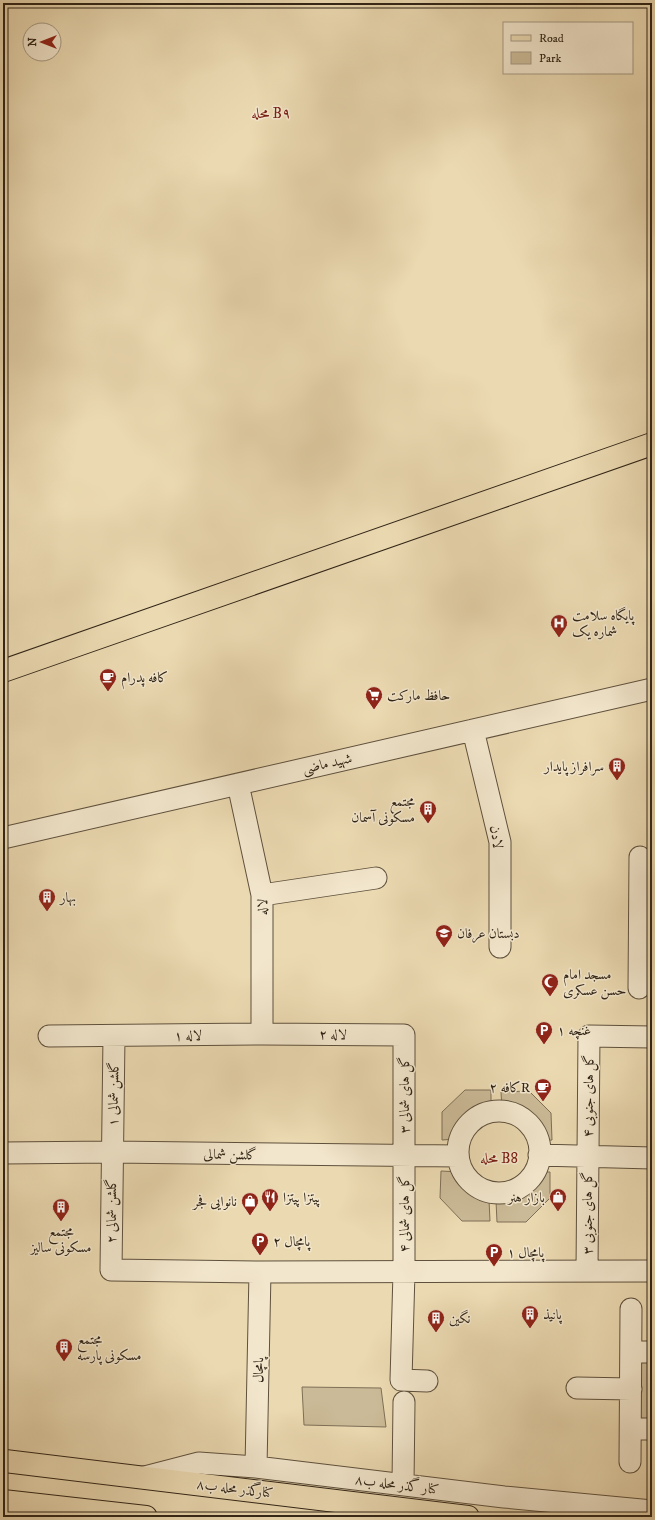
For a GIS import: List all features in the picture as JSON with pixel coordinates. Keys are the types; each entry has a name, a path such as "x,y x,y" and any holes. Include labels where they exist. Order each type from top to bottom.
{"main road":[{"path":"3,671 652,444"},
{"name":"کنارگذر محله ب۸","path":"3,1462 468,1517"},
{"path":"3,1501 140,1517"}],"street":[{"name":"شهید ماضی","path":"3,838 652,689"},
{"name":"لادن","path":"473,730 500,842 500,947"},
{"name":"لاله","path":"238,784 262,895 262,1034"},
{"path":"639,988 646,954 646,882 640,857"},
{"path":"262,895 376,878"},
{"name":"لاله ۲","path":"262,1034 404,1035"},
{"name":"لاله ۱","path":"49,1036 262,1034"},
{"name":"گل های شمالی ۳","path":"404,1035 405,1155"},
{"name":"گلشن شمالی ۱","path":"112,1152 114,1036"},
{"name":"گل های جنوبی ۴","path":"588,1156 589,1036 652,1036"},
{"path":"499,1111 513,1113 525,1120 534,1130 539,1143 540,1154 536,1170 528,1181 518,1189 505,1193 491,1193 478,1188 468,1180 461,1168 458,1156 459,1142 464,1129 474,1119 486,1113 499,1111"},
{"name":"گلشن شمالی","path":"3,1153 112,1152 458,1156"},
{"name":"گلشن شمالی ۲","path":"112,1152 111,1270 260,1272"},
{"path":"540,1154 652,1158"},
{"name":"گل های شمالی ۴","path":"405,1155 401,1380 427,1381"},
{"name":"گل های جنوبی ۳","path":"587,1270 588,1156"},
{"path":"260,1272 652,1271"},
{"name":"پامچال","path":"256,1467 260,1272"},
{"path":"630,1462 631,1309"},
{"path":"631,1352 652,1352"},
{"path":"577,1388 631,1389"},
{"path":"403,1484 404,1402"},
{"path":"630,1429 652,1429"},
{"name":"کنار گذر محله ب۸","path":"143,1478 199,1463 256,1467 504,1497 652,1511"}],"green space":[{"path":"642,885 652,885 652,950 642,950"},
{"path":"465,1090 491,1090 491,1109 485,1110 469,1119 456,1139 442,1140 442,1112"},
{"path":"529,1091 551,1113 552,1140 541,1141 538,1134 526,1120 515,1114 502,1110 501,1092"},
{"path":"441,1171 460,1172 465,1189 468,1192 477,1197 489,1200 490,1221 462,1221 440,1198"},
{"path":"538,1172 550,1172 550,1198 526,1222 497,1222 496,1201 505,1201 523,1196 530,1190"},
{"path":"639,1358 652,1358 652,1419 638,1419"},
{"path":"302,1387 381,1388 386,1427 304,1425"}],"place":[{"name":"پایگاه سلامت شماره یک","path":"559,638"},
{"name":"کافه پدرام","path":"108,692"},
{"name":"حافظ مارکت","path":"374,710"},
{"name":"سرافراز پایدار","path":"617,781"},
{"name":"مجتمع مسکونی آسمان","path":"428,824"},
{"name":"بهار","path":"47,912"},
{"name":"دبستان عرفان","path":"444,948"},
{"name":"مسجد امام حسن عسکری","path":"550,997"},
{"name":"غنچه ۱","path":"544,1045"},
{"name":"کافه ۲R","path":"543,1102"},
{"name":"پیتزا پیتزا","path":"270,1212"},
{"name":"بازار هنر","path":"558,1212"},
{"name":"نانوایی فجر","path":"250,1216"},
{"name":"مجتمع مسکونی سالیز","path":"61,1222"},
{"name":"پامچال ۲","path":"260,1256"},
{"name":"پامچال ۱","path":"494,1267"},
{"name":"پانیذ","path":"530,1329"},
{"name":"نگین","path":"436,1333"},
{"name":"مجتمع مسکونی پارسه","path":"64,1362"}],"district":[{"name":"محله B۹","path":"271,113"},
{"name":"محله B8","path":"499,1158"}]}
